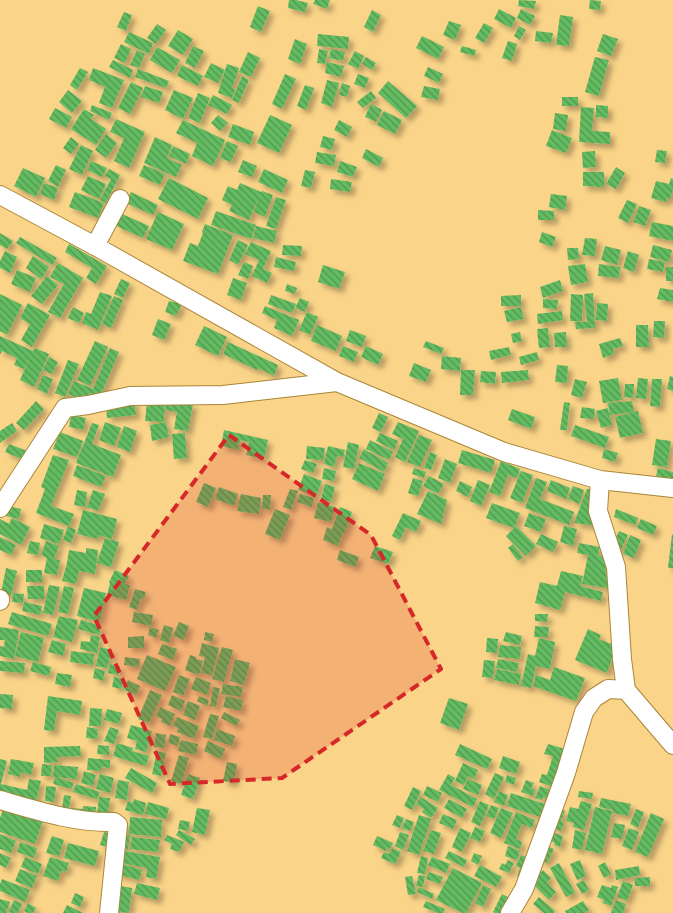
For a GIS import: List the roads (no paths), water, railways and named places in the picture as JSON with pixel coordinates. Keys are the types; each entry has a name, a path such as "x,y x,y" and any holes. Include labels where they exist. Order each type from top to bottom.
{"street":[{"path":"0,195 337,382 504,452 600,480 673,488"},
{"path":"95,246 120,199"},
{"path":"0,508 64,408 130,396 223,395 337,382"},
{"path":"600,480 598,511 616,568 626,690 673,745"},
{"path":"510,913 524,889 566,773 584,712 594,698 608,689 626,690"},
{"path":"0,800 63,818 89,822 114,822 118,825 109,913"}]}
